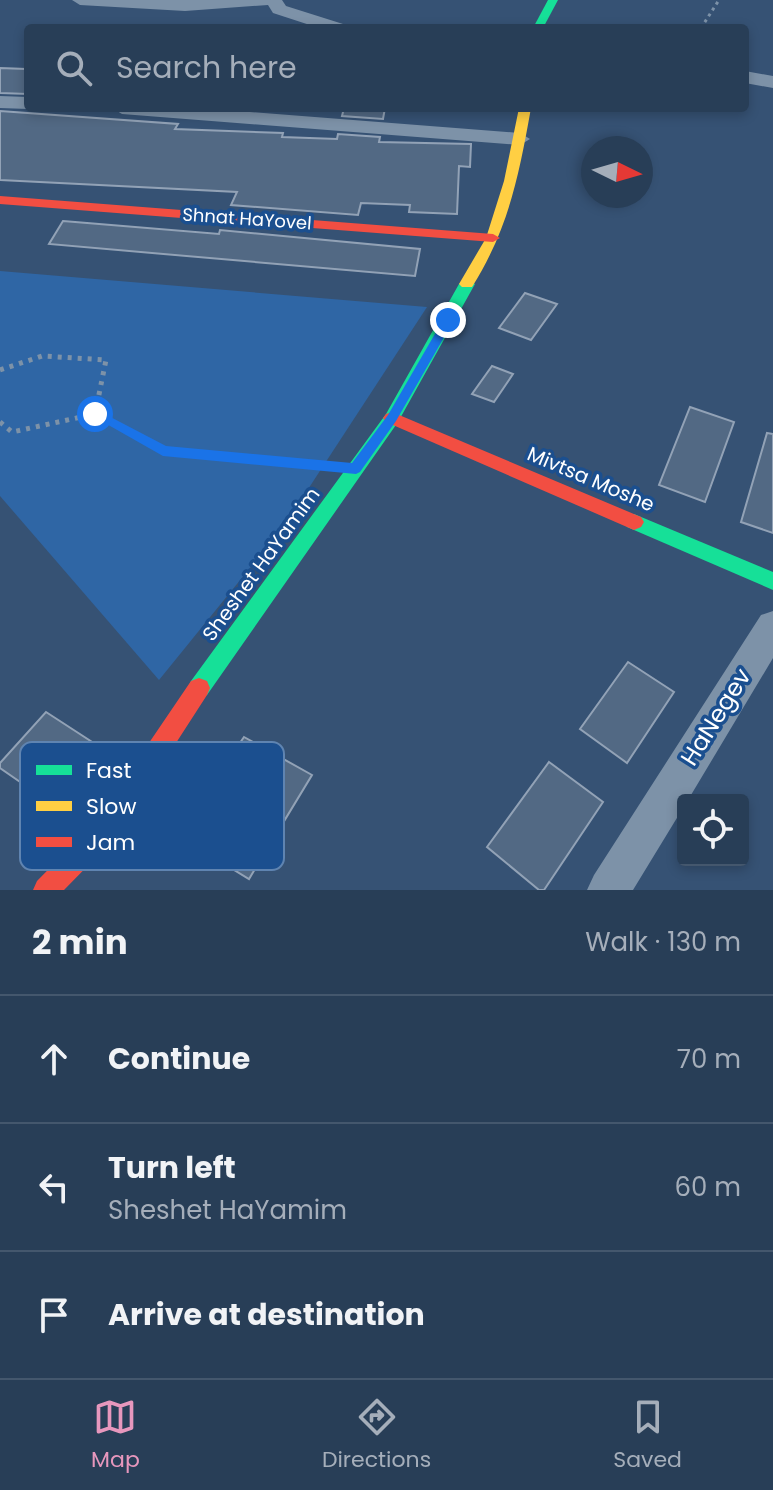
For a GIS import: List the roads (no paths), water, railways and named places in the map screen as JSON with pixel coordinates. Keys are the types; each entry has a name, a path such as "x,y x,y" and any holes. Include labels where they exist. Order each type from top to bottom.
{"street":[{"path":"80,0 185,6 273,0 279,9 325,24"},
{"path":"540,24 553,0"},
{"path":"749,78 773,82"},
{"path":"0,102 24,103"},
{"path":"173,112 520,139"},
{"name":"Sheshet HaYamim","path":"163,742 392,418 493,238 524,112"},
{"name":"Shnat HaYovel","path":"0,200 493,238"},
{"name":"Mivtsa Moshe","path":"392,418 773,581"},
{"name":"HaNegev","path":"609,890 773,626"},
{"name":"Sheshet HaYamim","path":"46,890 66,870"}]}
